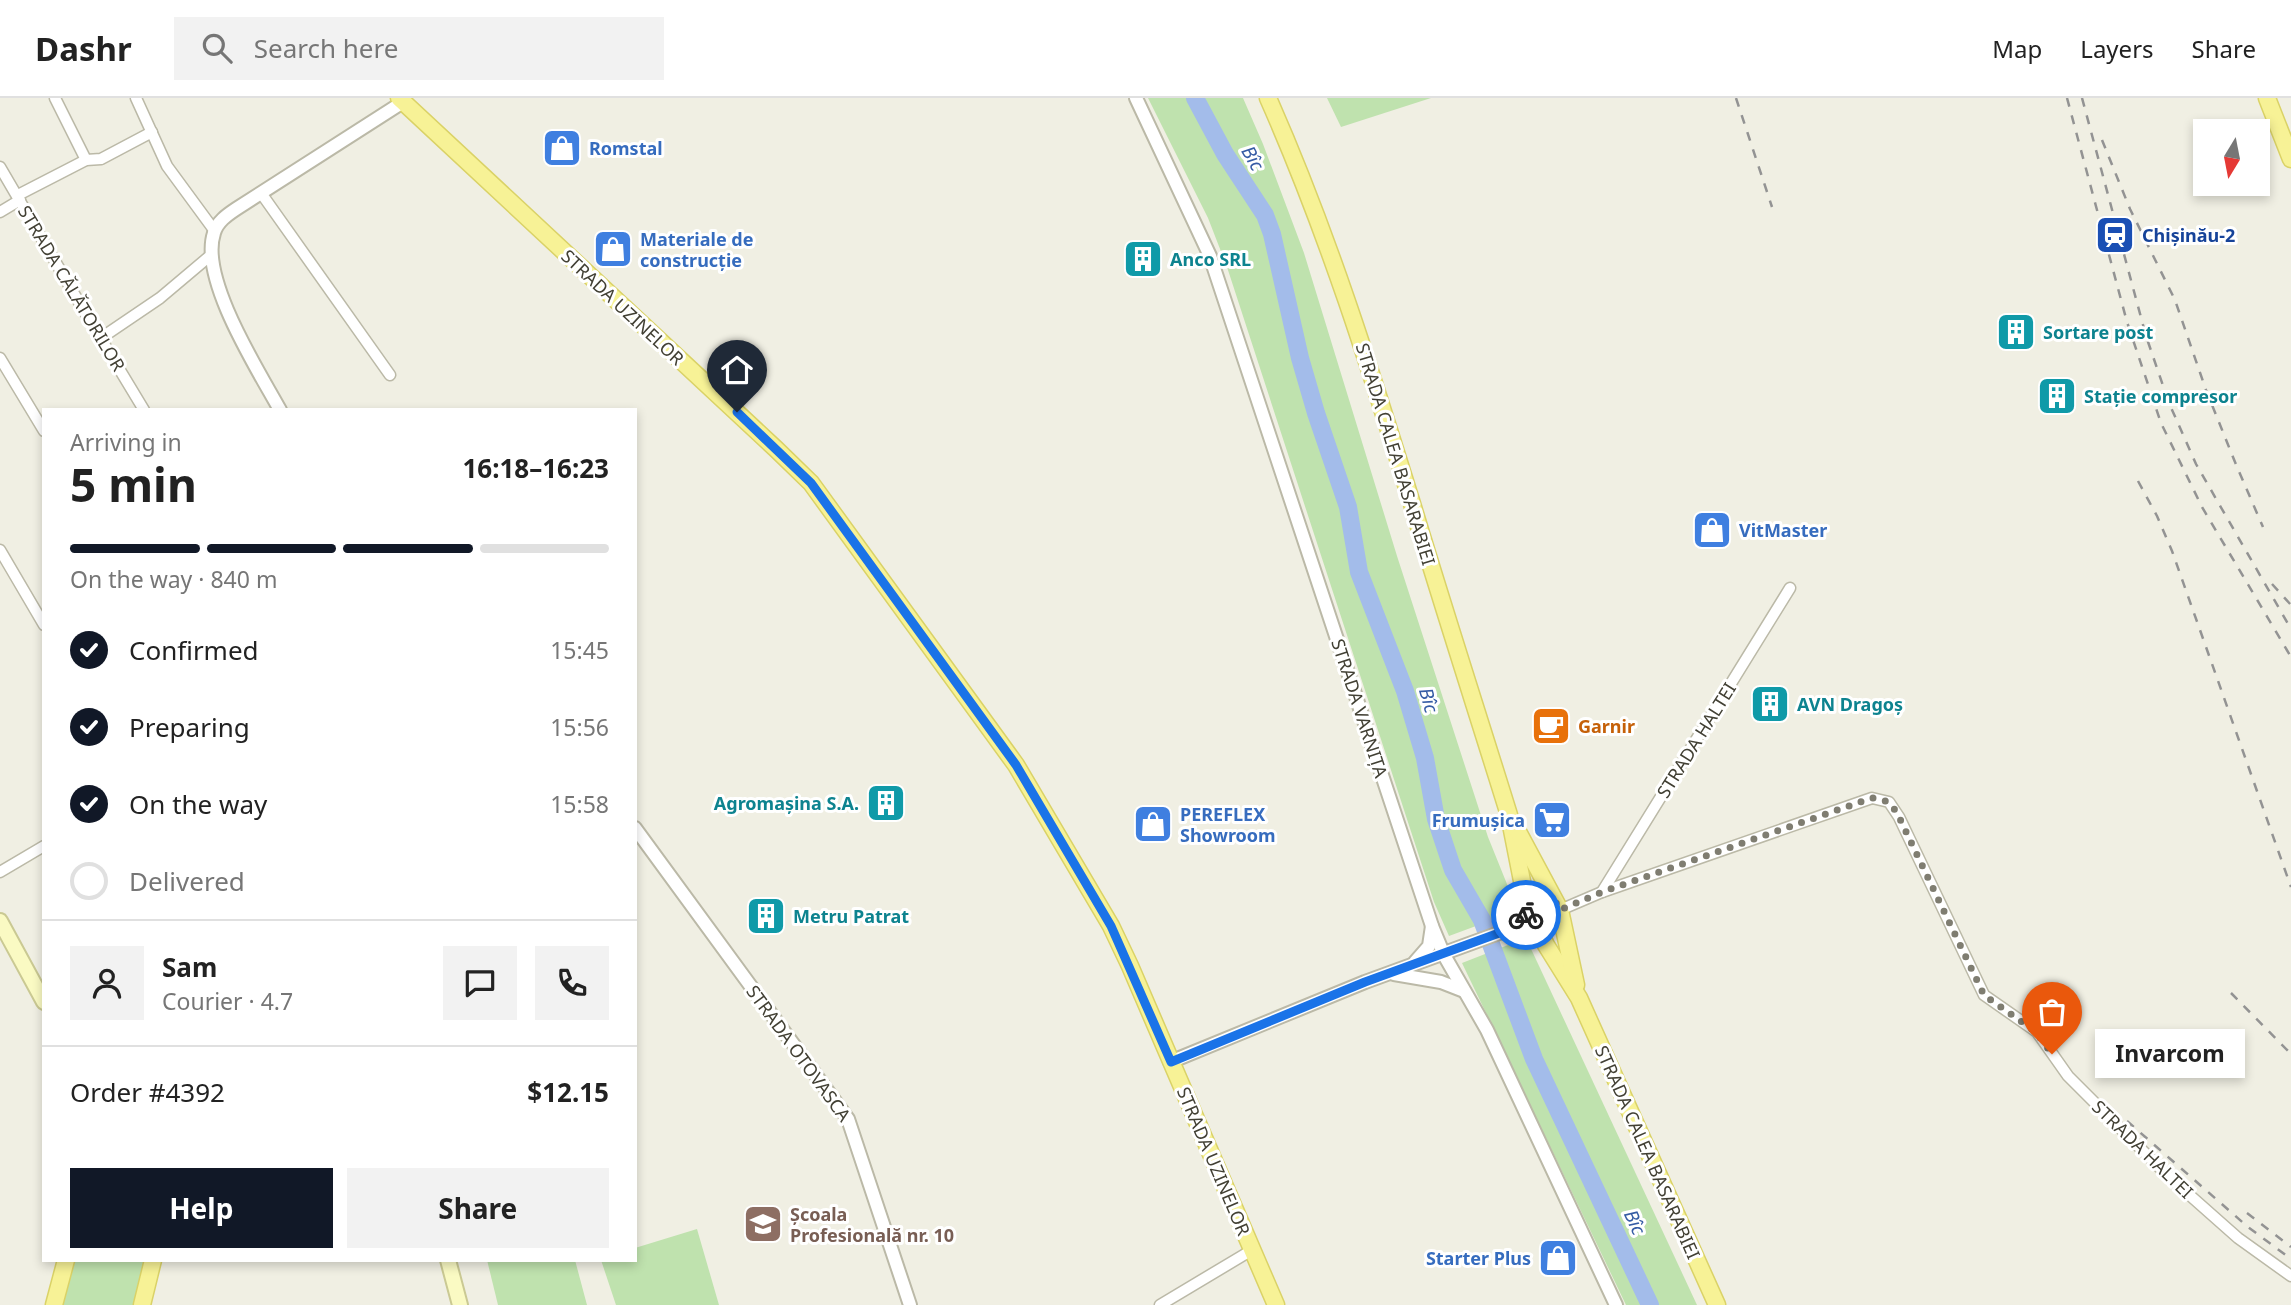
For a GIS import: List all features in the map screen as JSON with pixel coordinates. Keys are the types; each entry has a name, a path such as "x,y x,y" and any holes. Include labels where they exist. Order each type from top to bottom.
{"main road":[{"name":"STRADA CALEA BASARABIEI","path":"1268,98 1321,227 1361,342 1508,815 1524,891 1539,931 1579,998 1717,1305"},
{"path":"2267,98 2291,159"},
{"name":"STRADA UZINELOR","path":"402,100 811,483 1016,765 1111,926 1276,1305"},
{"name":"STRADA CALEA BASARABIEI","path":"1508,815 1559,910 1579,998"},
{"path":"1530,907 1540,901 1559,910 1551,929 1539,931"},
{"path":"0,921 42,998"},
{"path":"54,1305 65,1262"},
{"path":"142,1305 153,1262"},
{"path":"449,1262 460,1305"}],"street":[{"path":"55,98 86,160"},
{"path":"136,98 167,166 214,230"},
{"name":"STRADA VARNIȚA","path":"1136,98 1210,256 1432,926 1450,953 1465,992 1487,1030 1616,1305"},
{"path":"279,408 225,306 211,255 214,230 223,219 402,100"},
{"path":"0,212 19,198 86,160 101,159 152,132"},
{"name":"STRADA CĂLĂTORILOR","path":"0,167 143,408"},
{"path":"261,193 390,375"},
{"path":"101,338 160,298 211,255"},
{"path":"0,358 42,428"},
{"path":"0,550 42,622"},
{"name":"STRADA HALTEI","path":"1602,892 1790,588"},
{"name":"STRADA HALTEI","path":"1559,910 1602,892 1872,798 1889,802 1899,817 1984,995 2036,1032 2068,1076 2168,1176 2238,1238 2291,1276"},
{"name":"STRADA OTOVASCA","path":"637,831 848,1119 910,1305"},
{"path":"0,872 42,847"},
{"path":"1171,1062 1390,973 1517,926 1530,907"},
{"path":"1413,965 1429,946 1432,926"},
{"path":"1517,926 1539,931"},
{"path":"1390,973 1441,982 1465,992"},
{"name":"STRADA UZINELOR","path":"1160,1305 1252,1250"}],"green space":[{"path":"1148,98 1243,98 1263,144 1304,253 1397,556 1488,837 1511,894 1511,905 1503,916 1449,936 1434,902 1227,267 1208,218"},
{"path":"1327,98 1431,98 1341,127"},
{"path":"1526,938 1697,1305 1626,1305 1462,963"},
{"path":"697,1229 719,1305 616,1305 602,1262 637,1262 637,1247"},
{"path":"74,1262 145,1262 134,1305 63,1305"},
{"path":"487,1262 576,1262 587,1305 498,1305"}],"waterway":[{"name":"Bîc","path":"1195,98 1225,154 1265,215 1272,234 1300,358 1348,507 1359,572 1405,691 1425,758 1436,819 1453,870 1482,920 1534,1059 1650,1305"}],"railway":[{"path":"1736,98 1772,207"},
{"path":"2067,98 2127,322 2161,423 2202,507 2291,657"},
{"path":"2082,98 2146,336 2169,403 2196,464 2291,629"},
{"path":"2102,140 2130,209 2175,300 2206,390 2263,527"},
{"path":"2138,481 2172,551 2291,887"},
{"path":"2272,584 2291,605"},
{"path":"2231,993 2291,1054"},
{"path":"2127,1121 2248,1227 2291,1259"},
{"path":"2247,1213 2291,1247"}],"way so far":[{"path":"1526,915 1530,907 1540,901 1555,901 1560,910 1602,892 1872,798 1880,799 1894,807 1984,995 2036,1032 2052,1054"}],"place":[{"name":"Romstal","path":"562,148"},
{"name":"Chișinău-2","path":"2115,235"},
{"name":"Materiale de construcție","path":"613,249"},
{"name":"Anco SRL","path":"1143,259"},
{"name":"Sortare post","path":"2016,332"},
{"name":"Stație compresor","path":"2057,396"},
{"name":"VitMaster","path":"1712,530"},
{"name":"AVN Dragoș","path":"1770,704"},
{"name":"Garnir","path":"1551,726"},
{"name":"Agromașina S.A.","path":"886,803"},
{"name":"Frumușica","path":"1552,820"},
{"name":"PEREFLEX Showroom","path":"1153,824"},
{"name":"Metru Patrat","path":"766,916"},
{"name":"Invarcom","path":"2052,1054"},
{"name":"Școala Profesională nr. 10","path":"763,1224"},
{"name":"Starter Plus","path":"1558,1258"}],"route":[{"path":"737,412 811,483 1016,765 1111,926 1171,1062 1365,982 1521,925 1526,915"}]}
